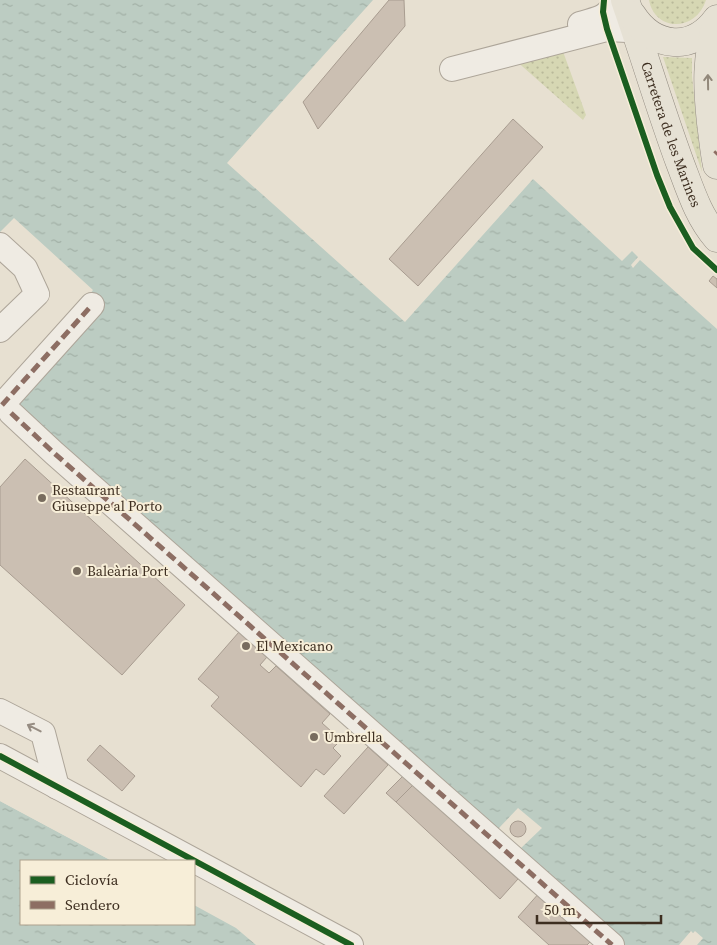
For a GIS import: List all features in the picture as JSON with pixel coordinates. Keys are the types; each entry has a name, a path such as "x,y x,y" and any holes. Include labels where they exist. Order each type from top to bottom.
{"main road":[{"path":"632,19 660,40 673,42 687,41 704,33 717,21"},
{"name":"Carretera de les Marines","path":"632,19 676,153 696,205 717,238"},
{"path":"716,157 708,80 709,55 717,21"}],"street":[{"path":"610,10 632,19 627,30 607,29 452,69 468,55 604,17 610,10"},
{"path":"0,245 25,268 38,294 0,330"},
{"path":"92,305 6,409 612,945"},
{"path":"0,711 43,733 57,787"},
{"path":"0,756 193,860"},
{"path":"195,861 351,945"}],"green space":[{"path":"649,0 706,0 694,18 676,24 659,18"},
{"path":"561,46 586,115 583,120 514,59"},
{"path":"663,57 692,58 692,76 702,172"}],"water":[{"path":"0,0 373,0 227,163 405,322 533,179 622,261 632,251 638,257 631,265 633,268 640,260 717,329 717,945 619,945 10,403 93,290 14,218 0,232"},
{"path":"0,801 110,860 20,860 20,925 195,925 195,906 236,928 256,945 0,945"}],"pier":[{"path":"0,798 114,860 110,860 0,801"},
{"path":"518,808 542,828 519,850 497,830"},
{"path":"691,931 693,933 695,931 703,938 697,945 679,945"}],"building":[{"path":"389,0 404,0 405,26 318,129 303,102"},
{"path":"513,119 543,147 418,286 389,259"},
{"path":"713,276 717,279 717,288 709,281"},
{"name":"Baleària Port","path":"25,459 185,605 122,675 0,565 0,487"},
{"path":"239,632 267,657 260,665 269,673 276,666 330,714 322,723 341,740 333,748 341,756 324,775 316,769 301,787 211,706 219,697 198,679"},
{"path":"100,745 135,776 122,791 87,760"},
{"path":"368,747 388,765 344,814 324,796"},
{"path":"404,775 414,784 396,802 386,793"},
{"path":"414,784 518,879 500,899 396,802"},
{"path":"515,821 521,821 526,826 524,835 515,837 510,832 510,826"},
{"path":"540,892 592,940 587,945 549,945 518,917"}],"marked path":[{"path":"2,405 92,305"},
{"path":"11,413 612,945"}],"cycle path":[{"path":"604,0 603,12 607,29 657,175 670,207 693,248 717,270"},
{"path":"0,756 193,860"},
{"path":"195,861 351,945"}],"place":[{"name":"Restaurant Giuseppe al Porto","path":"42,498"},
{"name":"Baleària Port","path":"77,571"},
{"name":"El Mexicano","path":"246,646"},
{"name":"Umbrella","path":"314,737"}]}
